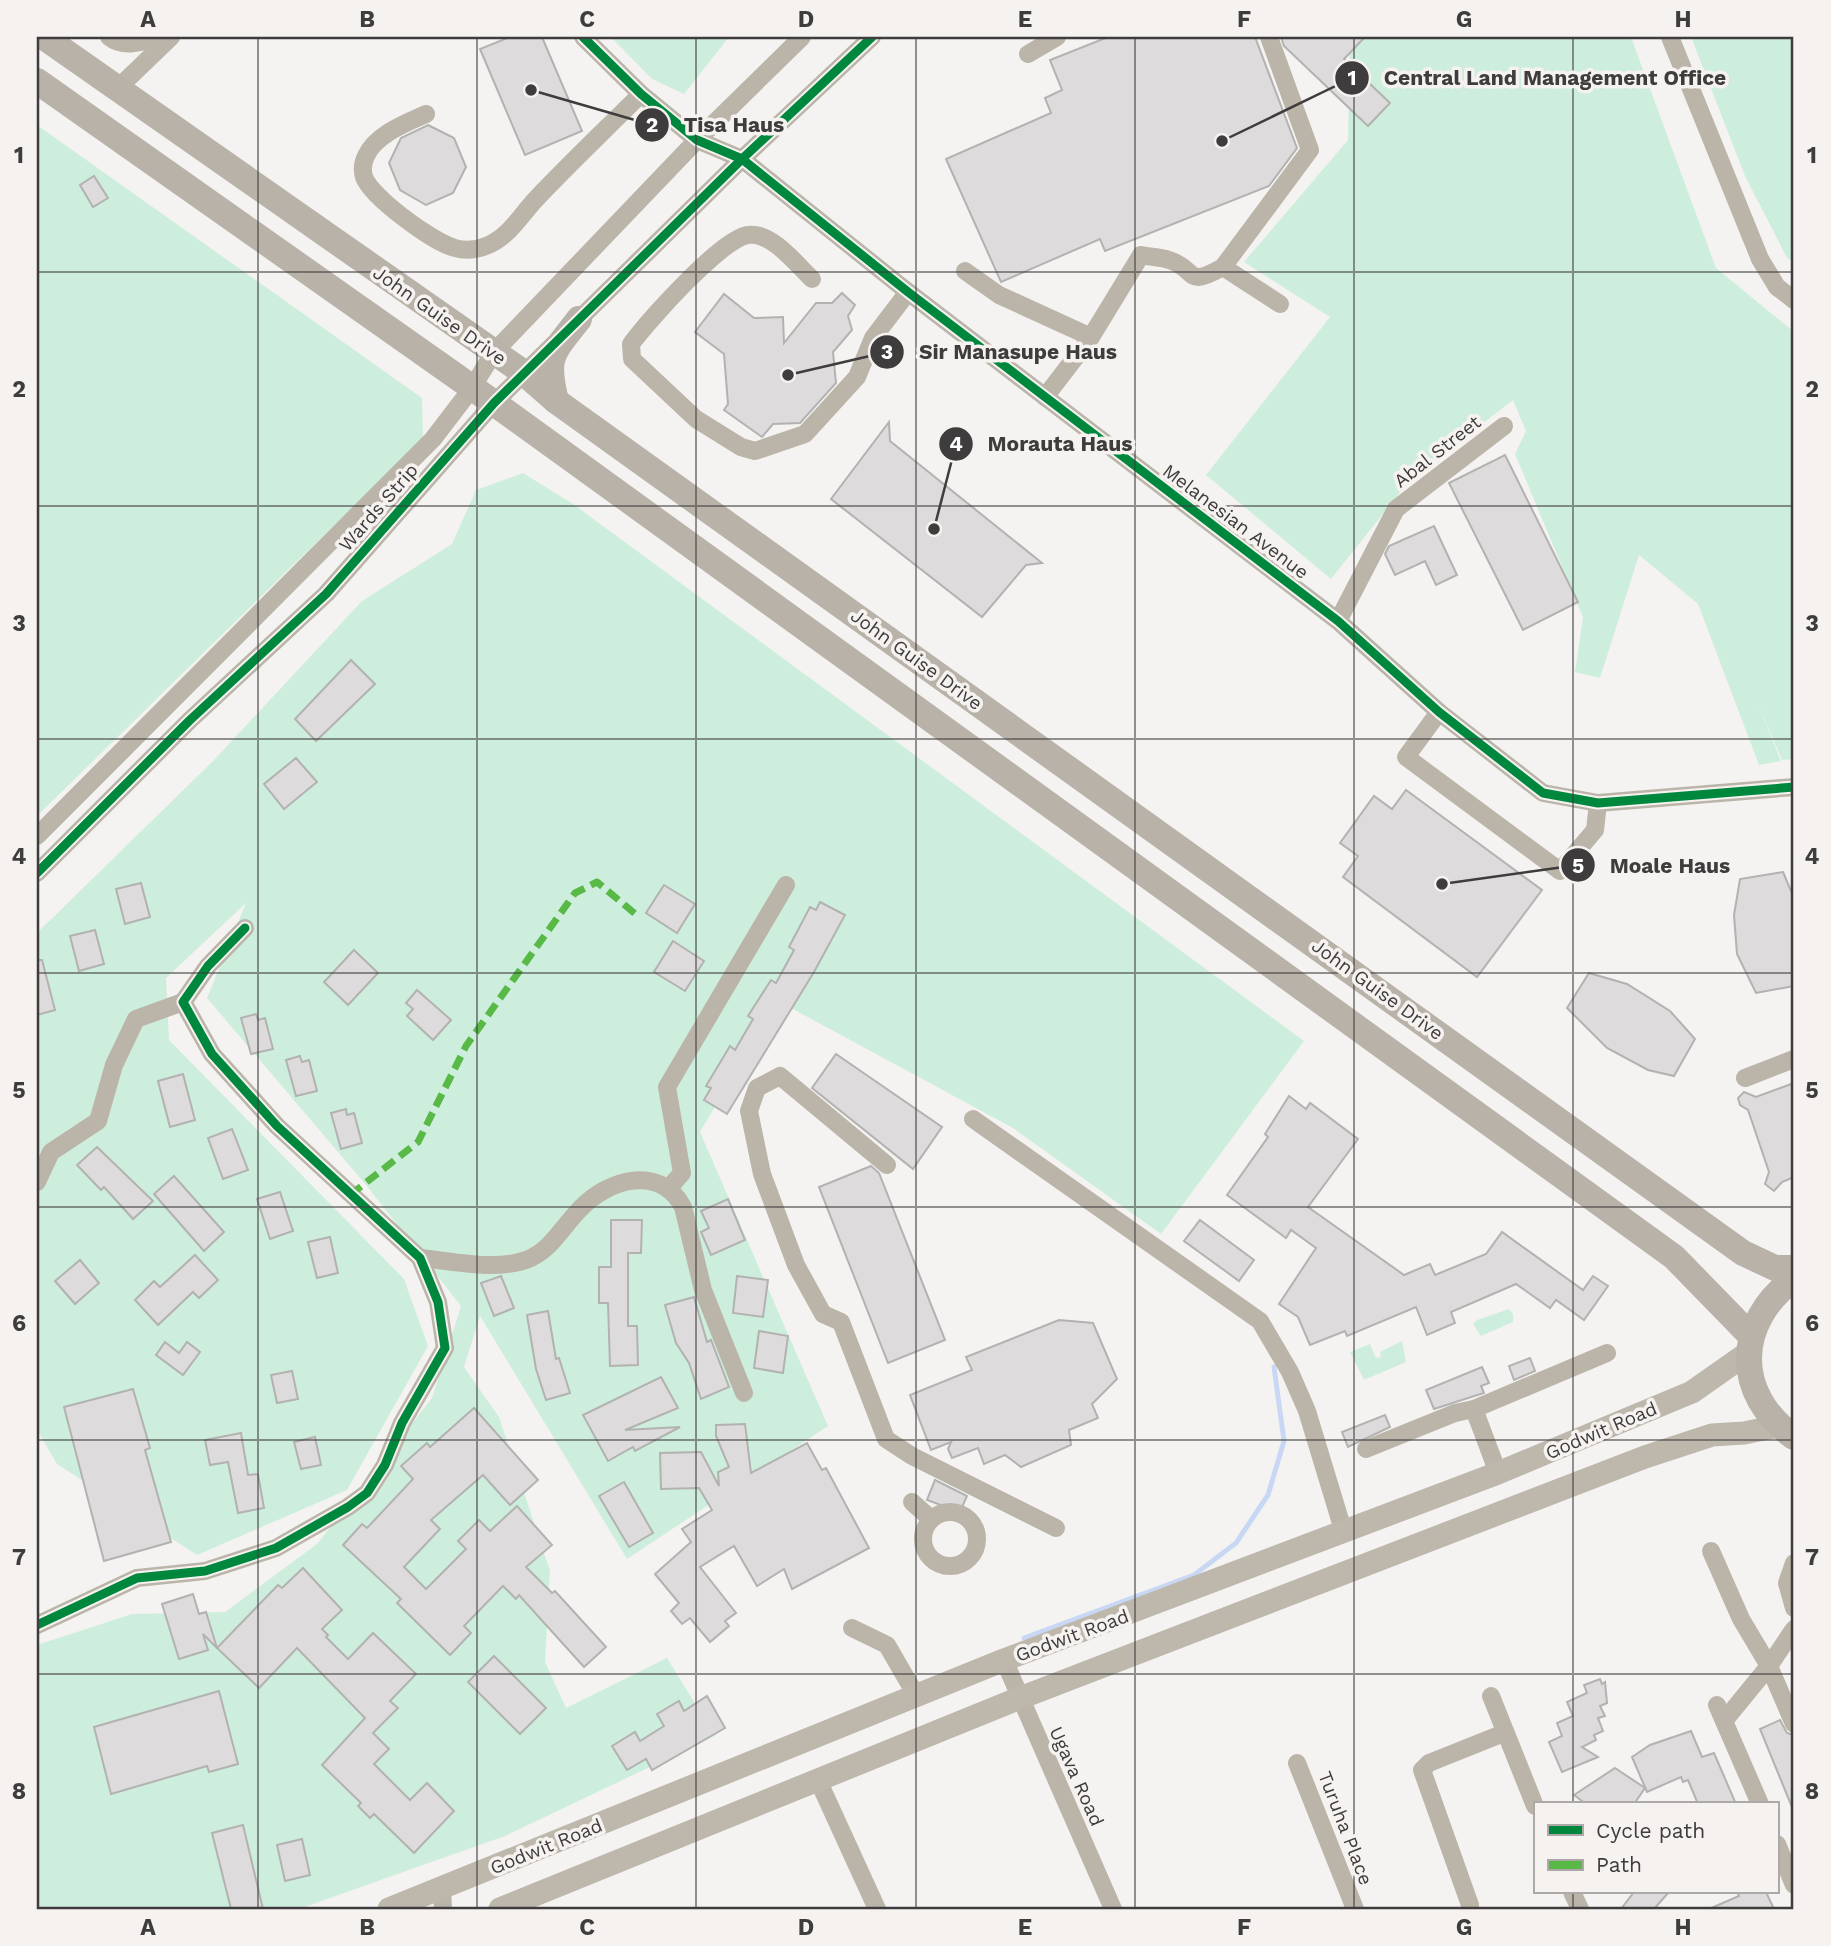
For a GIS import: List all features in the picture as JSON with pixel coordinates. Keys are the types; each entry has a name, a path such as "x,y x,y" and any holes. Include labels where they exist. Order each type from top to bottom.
{"highway":[{"name":"John Guise Drive","path":"44,37 524,373 556,401 1743,1253 1775,1268 1794,1268"},
{"path":"37,81 494,403 1674,1257 1750,1344"},
{"path":"556,401 549,369 555,351 579,319"},
{"path":"1786,1431 1763,1407 1753,1386 1750,1344 1760,1312 1776,1292 1794,1279"}],"main road":[{"name":"Godwit Road","path":"389,1909 442,1899 1004,1660 1498,1473 1692,1392 1750,1344"},
{"name":"Godwit Road","path":"500,1909 1020,1698 1645,1457 1712,1435 1786,1431"}],"street":[{"path":"109,37 115,41 134,44 154,38"},
{"path":"117,89 171,37"},
{"name":"Melanesian Avenue","path":"583,37 641,94 696,140 742,159 908,292 1338,621 1439,712 1543,793 1598,803 1794,787"},
{"name":"Wards Strip","path":"37,836 433,439 472,388 494,352 696,140 802,37"},
{"name":"Wards Strip","path":"37,873 190,720 326,594 494,403 742,159 872,37"},
{"path":"1028,54 1054,37"},
{"path":"1045,397 1091,337 1141,255 1172,260 1192,277 1205,277 1223,267 1310,150 1269,37"},
{"path":"1670,37 1760,259 1777,287 1794,300"},
{"path":"426,114 395,128 374,145 366,155 363,168 365,178 377,195 439,240 453,248 470,250 487,246 509,231 534,201 641,94"},
{"path":"812,279 769,240 748,234 729,243 651,318 631,344 632,359 696,419 741,447 755,451 805,434 857,377 873,338 908,292"},
{"path":"1223,267 1280,304"},
{"path":"965,271 999,295 1091,337"},
{"name":"Abal Street","path":"1338,621 1396,509 1504,425"},
{"path":"1439,712 1406,757 1560,871 1595,830 1598,803"},
{"path":"668,1189 682,1172 667,1087 786,885"},
{"path":"37,1182 51,1152 98,1121 114,1065 136,1019 183,1002 208,966 245,928"},
{"path":"37,1625 137,1578 205,1571 276,1548 331,1518 367,1493 385,1465 408,1412 446,1348 438,1302 420,1258 277,1126 212,1054 183,1002"},
{"path":"1745,1077 1794,1059"},
{"path":"887,1165 780,1076 757,1088 749,1111 762,1174 796,1265 824,1314 841,1322 886,1439 912,1456 1056,1528"},
{"path":"973,1119 1259,1321 1290,1372 1307,1411 1344,1533"},
{"path":"420,1258 502,1265 523,1261 548,1247 582,1207 628,1180 646,1178 676,1195 683,1207 703,1290 744,1393"},
{"path":"1366,1449 1474,1409 1607,1353"},
{"path":"1474,1409 1498,1473"},
{"path":"967,1517 978,1490"},
{"path":"912,1502 931,1519"},
{"path":"945,1511 967,1517 977,1537 975,1552 964,1563 947,1566 939,1564 926,1552 923,1534 931,1519 945,1511"},
{"path":"1711,1552 1741,1619 1769,1666 1794,1724"},
{"path":"1794,1563 1787,1583 1794,1608"},
{"path":"852,1628 887,1645 917,1697"},
{"path":"1759,1802 1720,1713 1769,1666 1794,1629"},
{"name":"Ugava Road","path":"1004,1660 1113,1909"},
{"path":"1491,1696 1534,1804"},
{"path":"1470,1905 1422,1770 1429,1763 1504,1733"},
{"name":"Turuha Place","path":"1297,1763 1355,1909"},
{"path":"818,1780 877,1909"},
{"path":"1778,1846 1794,1885"}],"green space":[{"path":"611,37 729,37 684,94 652,79"},
{"path":"1350,37 1631,37 1716,268 1794,332 1794,759 1782,760 1758,704 1781,761 1759,765 1698,604 1639,555 1600,678 1575,672 1583,617 1515,454 1526,431 1513,400 1410,480 1331,579 1206,475 1330,317 1244,262 1348,140"},
{"path":"1691,37 1794,37 1794,262 1787,258 1745,176"},
{"path":"37,125 422,398 423,438 37,816"},
{"path":"523,473 573,504 1304,1041 1161,1234 1013,1128 778,1001 700,1132 828,1426 627,1559 480,1316 464,1367 499,1417 550,1571 545,1662 566,1708 667,1658 715,1736 505,1836 299,1909 37,1909 37,1645 132,1614 225,1612 317,1544 432,1398 461,1306 366,1185 207,998 246,903 166,978 169,1040 404,1279 428,1346 347,1490 197,1555 57,1464 37,1430 37,933 213,761 362,601 452,544 476,490"},
{"path":"1509,1309 1513,1314 1513,1322 1481,1336 1473,1324 1477,1320"},
{"path":"1402,1341 1406,1362 1364,1380 1350,1352 1370,1344 1376,1358 1381,1357 1380,1352"}],"building":[{"path":"510,37 542,37 582,131 525,155 480,49"},
{"path":"1108,37 1255,37 1297,148 1269,186 1105,251 1100,239 1001,282 946,159 1051,113 1045,98 1062,90 1050,60"},
{"path":"1281,37 1365,37 1344,59 1390,103 1368,126 1284,46"},
{"path":"428,125 454,138 466,167 453,193 426,205 400,190 389,163 401,138"},
{"path":"94,176 108,198 93,207 80,185"},
{"path":"842,293 855,305 848,316 852,330 833,352 836,383 800,423 773,424 762,437 724,410 728,404 724,354 695,332 724,294 754,318 783,317 784,343 816,303 832,303"},
{"path":"889,422 890,441 1042,563 1026,565 982,617 831,499"},
{"path":"1505,455 1578,602 1523,630 1449,483"},
{"path":"1434,526 1457,575 1436,585 1425,561 1395,575 1385,554 1389,546"},
{"path":"351,660 375,684 316,741 295,719"},
{"path":"296,758 317,782 284,809 264,784"},
{"path":"1406,790 1542,890 1477,977 1343,877 1358,856 1340,843 1374,796 1392,809"},
{"path":"1783,872 1794,898 1794,986 1756,993 1737,954 1734,915 1740,879"},
{"path":"141,883 150,917 125,924 116,889"},
{"path":"664,885 695,904 677,933 646,913"},
{"path":"820,902 845,915 814,972 727,1114 704,1100 711,1088 706,1086 730,1046 735,1050 753,1019 748,1016 771,980 776,983 794,950 789,947 810,907 816,910"},
{"path":"95,930 104,964 79,971 70,936"},
{"path":"673,941 704,961 685,991 654,972"},
{"path":"354,950 378,973 348,1005 324,982"},
{"path":"37,960 42,960 55,1010 37,1015"},
{"path":"1589,973 1627,984 1670,1011 1695,1039 1674,1076 1648,1070 1607,1048 1567,1008"},
{"path":"417,990 451,1020 433,1040 407,1016 413,1009 406,1003"},
{"path":"256,1014 258,1020 265,1018 273,1049 251,1054 241,1018"},
{"path":"836,1054 942,1127 913,1169 812,1088"},
{"path":"300,1056 302,1062 309,1060 317,1091 296,1096 286,1060"},
{"path":"183,1074 195,1120 170,1127 158,1081"},
{"path":"1794,1083 1794,1177 1782,1182 1774,1191 1765,1184 1769,1172 1748,1110 1740,1105 1738,1098 1744,1092 1756,1097"},
{"path":"1289,1096 1306,1109 1310,1103 1358,1139 1308,1207 1404,1275 1430,1264 1435,1275 1486,1254 1502,1232 1583,1290 1593,1276 1608,1286 1584,1320 1556,1300 1550,1308 1516,1284 1451,1312 1455,1323 1427,1335 1416,1307 1347,1336 1345,1331 1310,1345 1298,1317 1279,1304 1316,1248 1291,1230 1286,1238 1227,1195 1268,1137 1265,1134"},
{"path":"346,1109 347,1115 354,1113 362,1143 341,1149 331,1113"},
{"path":"232,1129 248,1170 223,1179 208,1138"},
{"path":"97,1147 153,1201 133,1219 104,1187 101,1190 77,1165"},
{"path":"871,1166 879,1173 945,1340 888,1363 819,1187"},
{"path":"174,1176 224,1232 204,1251 154,1194"},
{"path":"280,1192 293,1231 270,1239 257,1199"},
{"path":"728,1199 745,1240 711,1255 701,1232 709,1228 701,1211"},
{"path":"611,1220 642,1220 641,1253 628,1253 628,1326 637,1326 638,1365 610,1366 608,1303 599,1303 599,1267 611,1267"},
{"path":"1200,1220 1254,1260 1239,1281 1184,1241"},
{"path":"330,1237 338,1273 317,1278 308,1242"},
{"path":"195,1255 218,1280 199,1298 193,1292 158,1325 135,1300 154,1281 160,1287"},
{"path":"80,1260 99,1283 75,1304 55,1281"},
{"path":"501,1276 514,1308 494,1316 481,1283"},
{"path":"737,1276 768,1280 763,1317 733,1313"},
{"path":"694,1297 707,1342 711,1340 729,1387 701,1399 689,1363 676,1343 665,1305"},
{"path":"548,1311 556,1359 559,1358 570,1393 546,1400 536,1369 527,1315"},
{"path":"1059,1320 1093,1323 1117,1379 1092,1404 1098,1418 1069,1430 1071,1445 1021,1467 1005,1455 984,1464 978,1448 952,1458 948,1449 951,1442 931,1450 910,1395 972,1370 966,1357"},
{"path":"759,1331 788,1336 783,1373 754,1368"},
{"path":"165,1342 179,1353 187,1342 200,1352 183,1375 156,1355"},
{"path":"1530,1358 1535,1371 1514,1380 1509,1366"},
{"path":"1482,1367 1489,1383 1481,1386 1484,1393 1434,1409 1426,1390"},
{"path":"292,1371 298,1399 277,1403 271,1375"},
{"path":"661,1377 678,1408 625,1430 680,1427 635,1451 633,1447 608,1461 583,1415"},
{"path":"133,1389 150,1448 145,1450 171,1542 104,1561 64,1407"},
{"path":"474,1408 538,1480 510,1505 483,1475 431,1520 440,1529 404,1567 426,1589 466,1549 458,1541 479,1520 490,1531 517,1506 552,1545 526,1567 552,1593 555,1591 606,1647 584,1667 519,1595 516,1599 503,1586 464,1626 471,1633 450,1655 397,1603 401,1599 343,1545 362,1524 367,1528 413,1479 401,1466 427,1443 430,1447"},
{"path":"1385,1415 1390,1427 1348,1447 1342,1432"},
{"path":"745,1424 751,1473 807,1443 822,1470 826,1468 869,1548 792,1589 784,1569 757,1586 734,1546 700,1567 736,1613 725,1621 729,1626 710,1642 690,1618 682,1624 671,1611 679,1603 655,1574 691,1542 682,1529 712,1510 699,1488 661,1489 660,1453 701,1452 719,1486 718,1472 729,1467 716,1436 716,1425"},
{"path":"241,1433 248,1475 258,1474 264,1508 238,1513 228,1462 210,1465 205,1440"},
{"path":"315,1437 321,1465 301,1469 294,1442"},
{"path":"935,1480 967,1496 960,1512 927,1500"},
{"path":"624,1482 653,1533 629,1547 599,1496"},
{"path":"303,1568 342,1610 322,1629 328,1635 326,1637 348,1659 373,1633 416,1674 390,1701 398,1708 373,1733 389,1749 374,1764 410,1800 427,1783 454,1811 414,1853 374,1814 370,1818 358,1806 361,1803 322,1765 365,1718 297,1648 259,1688 217,1648 278,1585 282,1588"},
{"path":"193,1594 199,1614 206,1612 217,1648 203,1634 208,1650 179,1659 162,1604"},
{"path":"494,1656 546,1708 520,1734 468,1682"},
{"path":"1600,1679 1602,1684 1605,1682 1607,1703 1600,1706 1605,1716 1598,1718 1603,1731 1594,1735 1596,1740 1582,1747 1598,1757 1562,1772 1549,1742 1562,1736 1557,1723 1573,1716 1567,1702 1587,1693 1584,1685"},
{"path":"219,1691 238,1764 209,1772 207,1766 111,1794 94,1727"},
{"path":"707,1696 725,1728 652,1770 646,1759 627,1770 612,1746 635,1732 640,1741 664,1726 657,1714 679,1701 684,1711"},
{"path":"1780,1720 1787,1733 1794,1735 1794,1812 1760,1729"},
{"path":"1691,1731 1702,1757 1714,1753 1735,1802 1697,1802 1688,1780 1683,1782 1681,1777 1647,1792 1632,1757 1650,1745"},
{"path":"1615,1768 1645,1788 1635,1802 1583,1802 1574,1795"},
{"path":"243,1825 263,1909 231,1909 212,1833"},
{"path":"302,1839 310,1875 285,1881 277,1845"},
{"path":"1632,1894 1667,1894 1654,1909 1621,1909"},
{"path":"1738,1894 1767,1894 1774,1909 1709,1909 1739,1896"}],"waterway":[{"path":"1024,1638 1194,1575 1236,1543 1268,1495 1284,1441 1274,1367"}],"marked path":[{"path":"350,1195 418,1142 466,1046 575,893 597,882 639,917"}],"cycle path":[{"path":"583,37 641,94 697,140 742,159 908,292 1338,621 1439,712 1543,793 1598,803 1794,787"},
{"path":"37,873 190,720 326,594 494,403 742,159 872,37"},
{"path":"37,1625 137,1578 205,1571 276,1548 348,1507 367,1493 385,1465 402,1423 445,1348 438,1302 420,1258 277,1126 212,1054 183,1002 208,966 245,928"}],"place":[{"name":"Tisa Haus","path":"531,90"},
{"name":"Central Land Management Office","path":"1222,141"},
{"name":"Sir Manasupe Haus","path":"788,375"},
{"name":"Morauta Haus","path":"934,529"},
{"name":"Moale Haus","path":"1442,884"}]}
